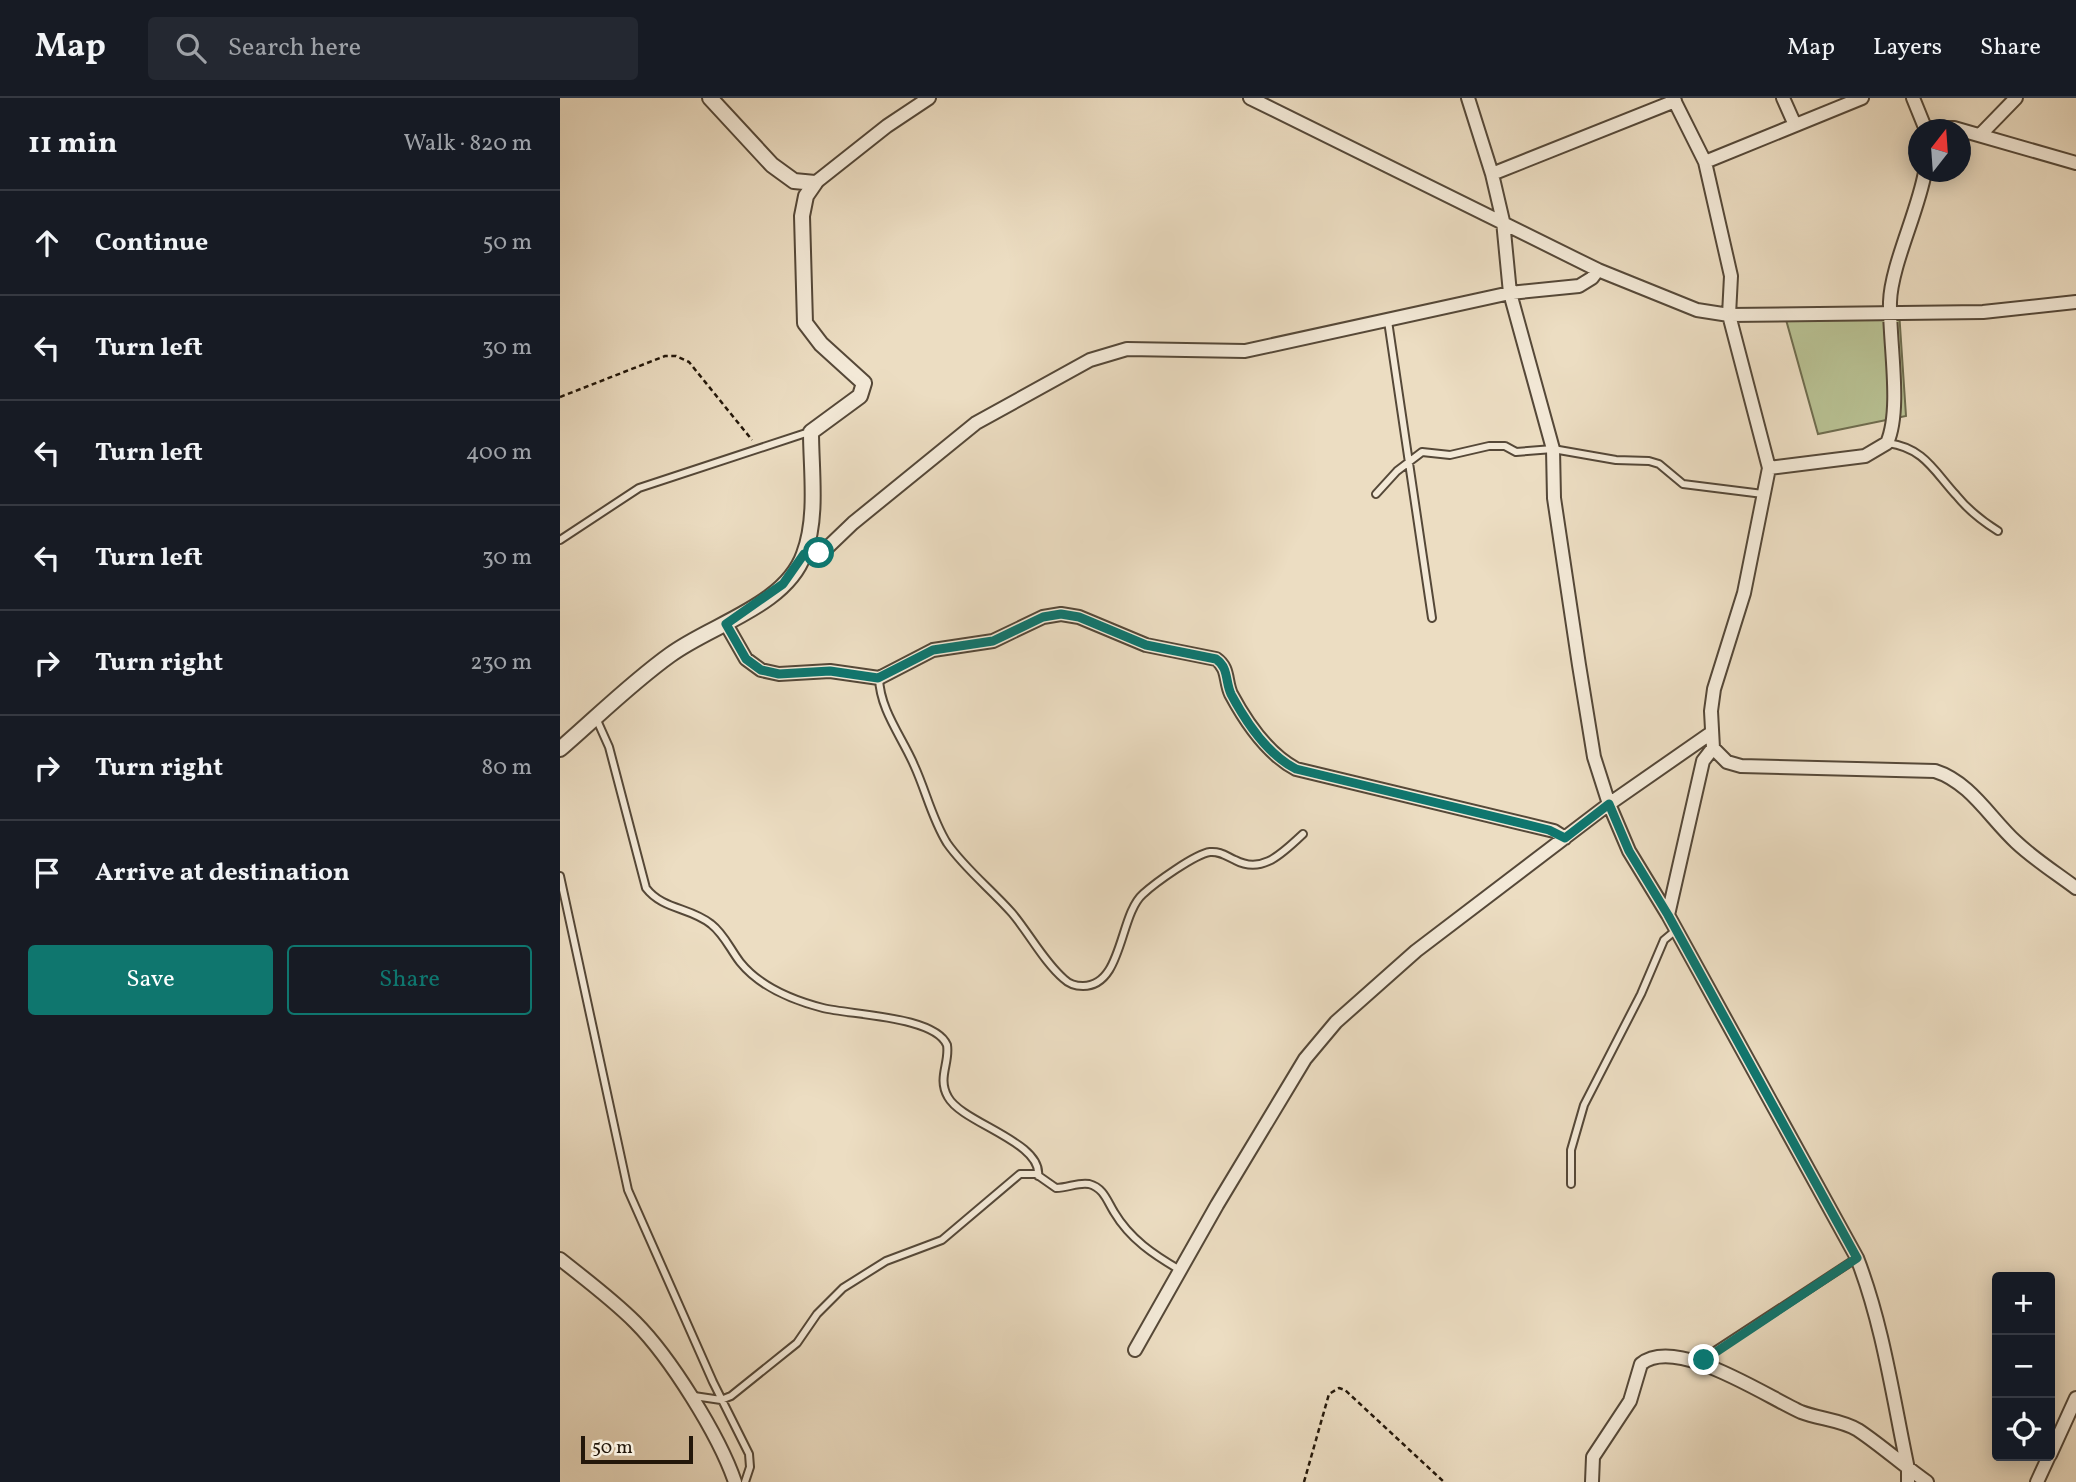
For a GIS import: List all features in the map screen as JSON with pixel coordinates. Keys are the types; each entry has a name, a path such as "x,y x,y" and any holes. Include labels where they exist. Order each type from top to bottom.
{"street":[{"path":"710,98 772,165 793,181 815,183"},
{"path":"560,749 668,656 690,641 726,624 783,584 804,554 811,514 811,432 860,396 863,383 821,344 805,323 802,216 806,196 815,183 887,126 929,98"},
{"path":"1250,98 1267,101 1598,270 1697,310 1729,315 1983,312 2076,302"},
{"path":"1468,98 1492,174 1503,222 1510,293 1553,449 1554,498 1579,665 1594,757 1609,804 1629,851 1668,915 1857,1258 1870,1292 1908,1475"},
{"path":"1783,98 1795,125"},
{"path":"1705,162 1862,98"},
{"path":"1913,98 1922,119"},
{"path":"1981,134 2016,98"},
{"path":"1492,174 1674,99 1705,162 1731,276 1729,315 1769,468 1744,593 1714,689 1711,733 1713,748 1727,762 1741,766 1935,771 1947,775 1962,785 2016,842 2076,888"},
{"path":"1971,132 2076,163"},
{"path":"1769,468 1865,456 1888,443 1894,422 1889,312 1892,286 1923,182"},
{"path":"804,554 819,553 829,546 853,523 976,422 1090,360 1127,349 1245,351 1510,293 1578,286 1587,283 1598,270"},
{"path":"726,624 746,659 770,673 830,671 878,678 933,650 981,645 1005,638 1043,617 1070,615 1146,645 1216,659 1224,667 1231,694 1269,749 1296,769 1549,830 1565,838"},
{"path":"1135,1350 1306,1059 1336,1021 1416,951 1609,804 1711,733"},
{"path":"1668,915 1703,761 1713,748"},
{"path":"560,1259 635,1322 688,1395 721,1448 735,1482"},
{"path":"1592,1482 1593,1457 1630,1401 1641,1364 1650,1359 1667,1357 1702,1364 1802,1412 1855,1429 1908,1475 1927,1482"},
{"path":"2055,1444 2076,1398"},
{"path":"2037,1482 2047,1461"}],"lane":[{"path":"1388,321 1432,618"},
{"path":"560,540 639,488 757,447 811,432"},
{"path":"1888,443 1910,448 1929,461 1962,503 1998,531"},
{"path":"1376,494 1408,461 1422,452 1450,455 1489,446 1505,446 1516,452 1553,449 1616,460 1649,461 1659,464 1683,484 1765,494"},
{"path":"878,678 883,702 915,767 933,818 944,837 1069,983 1090,986 1101,980 1118,952 1128,916 1138,899 1197,858 1218,852 1242,863 1263,864 1272,861 1303,834"},
{"path":"596,718 609,747 646,888 651,894 664,904 710,923 742,965 775,990 825,1008 864,1013 937,1031 947,1045 943,1080 950,1101 1021,1147 1037,1166 1038,1176"},
{"path":"560,876 628,1190 721,1400 749,1454 750,1467 746,1482"},
{"path":"1571,1184 1571,1150 1584,1105 1641,993 1664,940 1676,930"},
{"path":"688,1395 721,1400 731,1396 797,1343 824,1304 842,1288 886,1261 930,1246 954,1233 1020,1174 1038,1176 1056,1188 1084,1184 1096,1187 1105,1195 1119,1221 1136,1240 1180,1270"},
{"path":"1702,1364 1707,1356 1857,1258"}],"path":[{"path":"560,397 665,356 676,356 690,362 757,447"},
{"path":"1304,1482 1329,1394 1339,1388 1345,1390 1444,1482"}],"green space":[{"path":"1783,309 1899,311 1906,416 1818,434"}],"route":[{"path":"819,553 804,554 797,568 783,584 726,624 740,653 761,670 779,674 830,671 878,678 933,650 981,645 1005,638 1043,617 1070,615 1146,645 1211,657 1221,662 1231,694 1269,749 1276,757 1296,769 1362,782 1549,830 1565,838 1609,804 1629,851 1668,915 1857,1258 1837,1274 1704,1360"}]}
